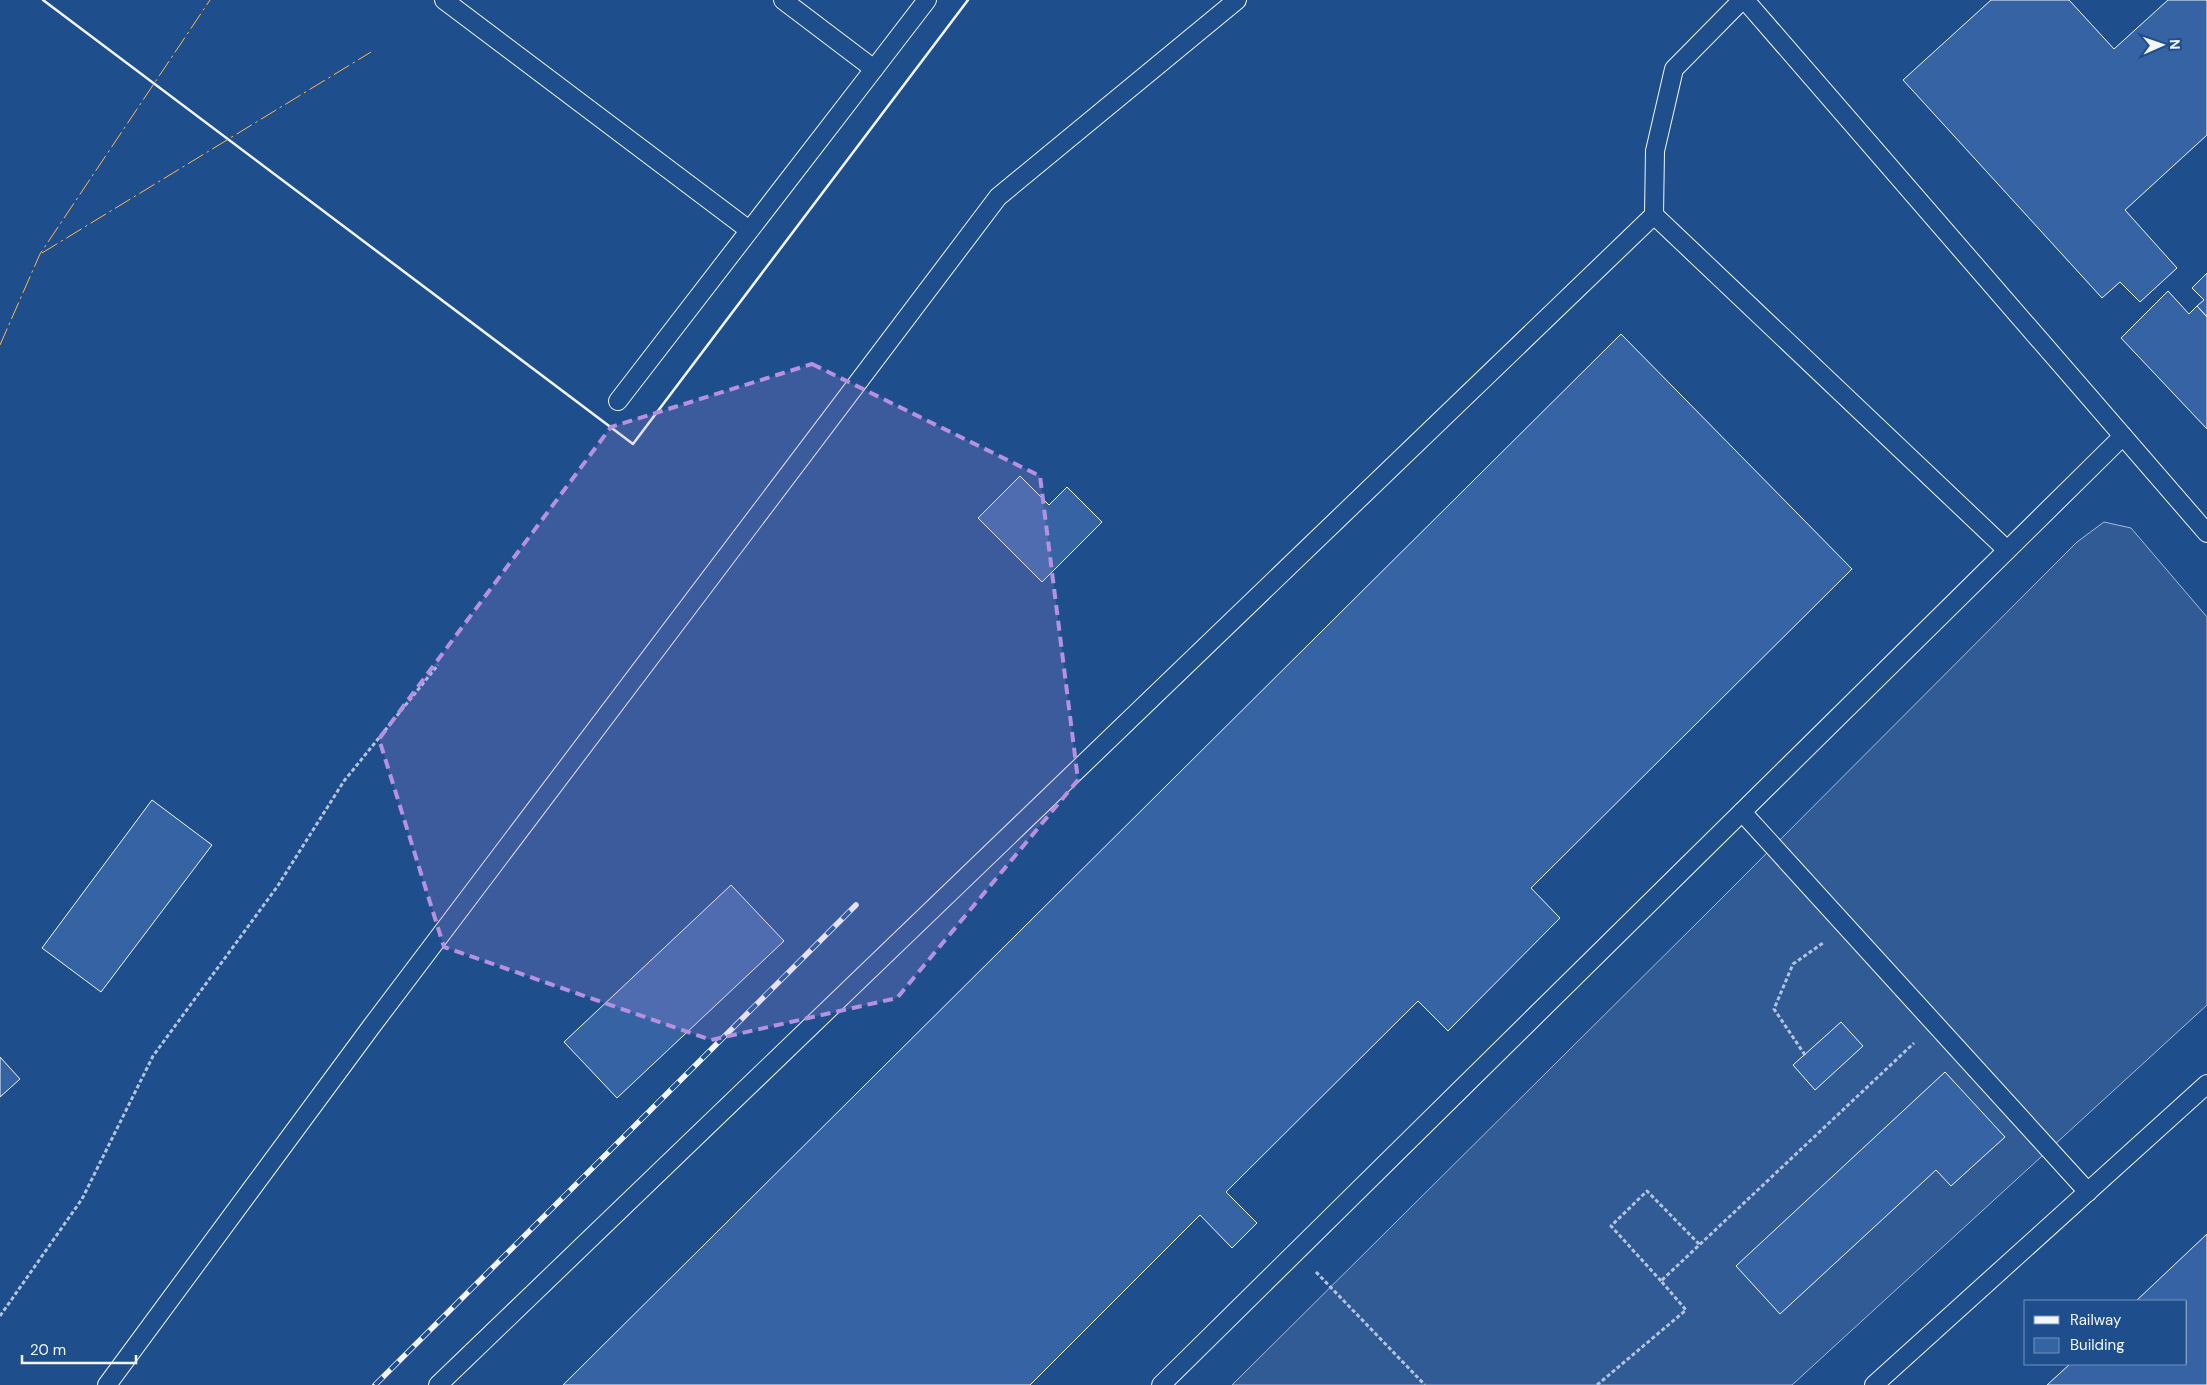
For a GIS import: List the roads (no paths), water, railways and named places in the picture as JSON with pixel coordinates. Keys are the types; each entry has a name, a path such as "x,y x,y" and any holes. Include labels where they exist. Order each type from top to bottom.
{"lane":[{"path":"444,0 749,230"},
{"path":"784,0 874,68"},
{"path":"618,401 927,0"},
{"path":"107,1385 371,1027 998,197 1237,0"},
{"path":"438,1385 1654,215 1655,151 1674,69 1743,0 2207,533"},
{"path":"1654,215 2007,550"},
{"path":"1161,1385 2123,436"},
{"path":"1742,812 2088,1192"},
{"path":"1874,1385 2207,1084"}],"railway":[{"path":"375,1385 856,905"}]}
